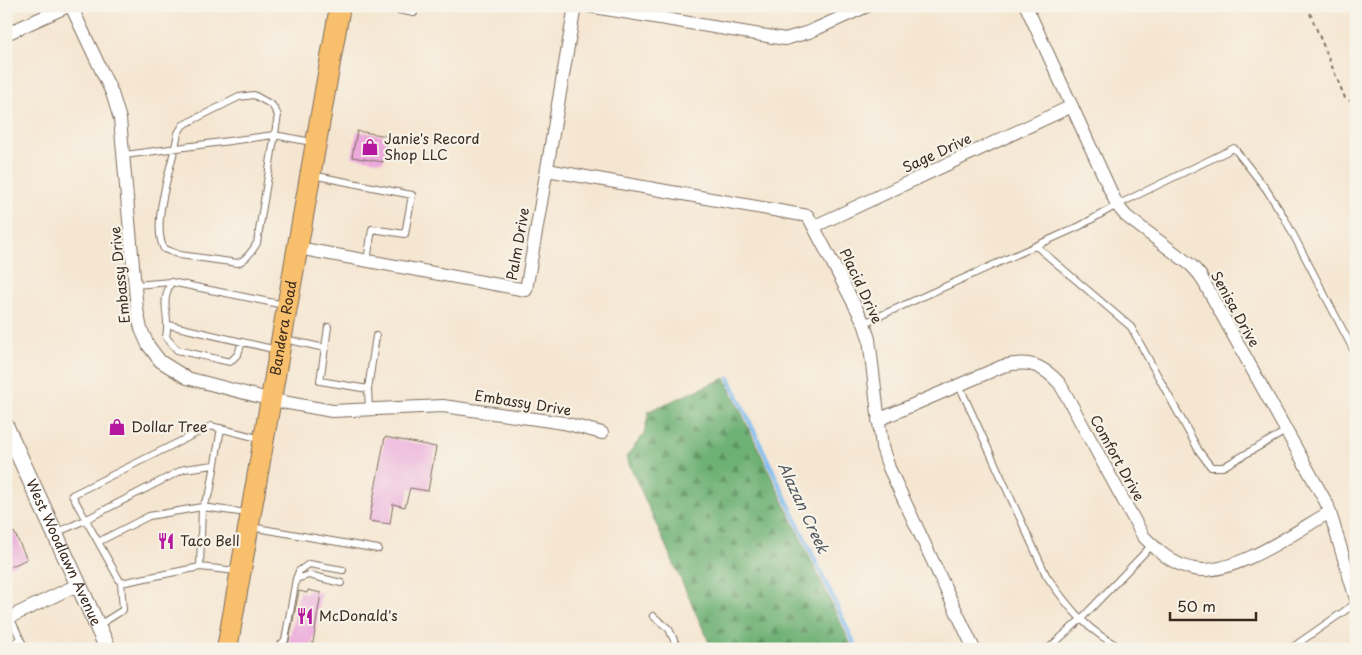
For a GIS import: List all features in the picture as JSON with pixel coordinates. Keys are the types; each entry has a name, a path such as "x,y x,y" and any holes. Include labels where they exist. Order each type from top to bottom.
{"main road":[{"name":"Bandera Road","path":"227,649 282,345 340,6"}],"street":[{"path":"6,34 70,6"},
{"name":"Embassy Drive","path":"70,6 112,94 120,119 135,285 141,329 148,345 160,361 187,378 272,400 332,411 443,406 564,423 602,433"},
{"name":"Palm Drive","path":"298,248 526,290 575,6"},
{"path":"588,6 785,39 809,32 867,6"},
{"name":"Senisa Drive","path":"1026,6 1117,205 1126,216 1192,266 1200,275 1330,512 1356,601"},
{"name":"Sage Drive","path":"815,226 1072,106"},
{"name":"Placid Drive","path":"546,170 808,216 815,226 864,323 869,339 882,447 889,468 974,649"},
{"name":"Comfort Drive","path":"878,420 1003,366 1022,362 1048,370 1060,384 1136,523 1152,544 1174,562 1195,569 1229,566 1250,558 1330,512"},
{"name":"West Woodlawn Avenue","path":"6,427 108,649"},
{"path":"8,618 79,584"}],"lane":[{"path":"377,6 414,13 415,6"},
{"path":"254,95 272,105 278,114 276,135 257,243 244,260 238,263 180,255 164,249 160,241 159,232 178,133 183,125 240,97 254,95"},
{"path":"124,156 276,135 316,143"},
{"path":"864,323 1080,226 1117,205 1234,148 1266,189 1284,217 1356,355"},
{"path":"311,175 412,195 405,234 372,229 367,261"},
{"path":"1036,246 1131,327 1199,451 1211,467 1223,467 1286,431"},
{"path":"171,282 164,307 169,325 166,337 177,350 230,362 238,354 242,342"},
{"path":"135,285 171,282 288,306"},
{"path":"169,325 242,342 325,348"},
{"path":"328,327 320,381 368,389"},
{"path":"369,410 368,389 376,336"},
{"path":"959,385 1046,575 1064,602 1080,620 1107,642 1125,649"},
{"path":"98,626 123,610 121,584 72,495 211,426 265,440"},
{"path":"200,567 202,506 210,493 220,428"},
{"path":"55,533 184,470 214,465"},
{"path":"98,542 149,516 202,506 251,520 378,549"},
{"path":"1048,649 1080,620 1152,544"},
{"path":"276,649 285,640 296,579 303,567 309,564 343,570"},
{"path":"121,584 200,567 241,571"},
{"path":"296,579 310,576 341,583"},
{"path":"1290,649 1356,601"},
{"path":"653,616 669,629 678,649"},
{"path":"8,618 25,649"},
{"path":"6,647 20,639"}],"path":[{"path":"1307,6 1345,98 1356,104"}],"green space":[{"path":"725,378 853,649 712,649 626,457 644,434 649,411"}],"building":[{"name":"Janie's Record Shop LLC","path":"357,131 388,136 383,162 352,157"},
{"path":"385,437 436,447 428,491 410,488 405,507 393,504 390,524 369,521"},
{"path":"14,532 27,559 6,569 6,535"},
{"name":"McDonald's","path":"308,590 321,593 312,649 288,646 299,591 307,593"}],"waterway":[{"name":"Alazan Creek","path":"729,378 857,649"}],"place":[{"name":"Janie's Record Shop LLC","path":"370,147"},
{"name":"Dollar Tree","path":"117,427"},
{"name":"Taco Bell","path":"166,541"},
{"name":"McDonald's","path":"305,616"}]}
